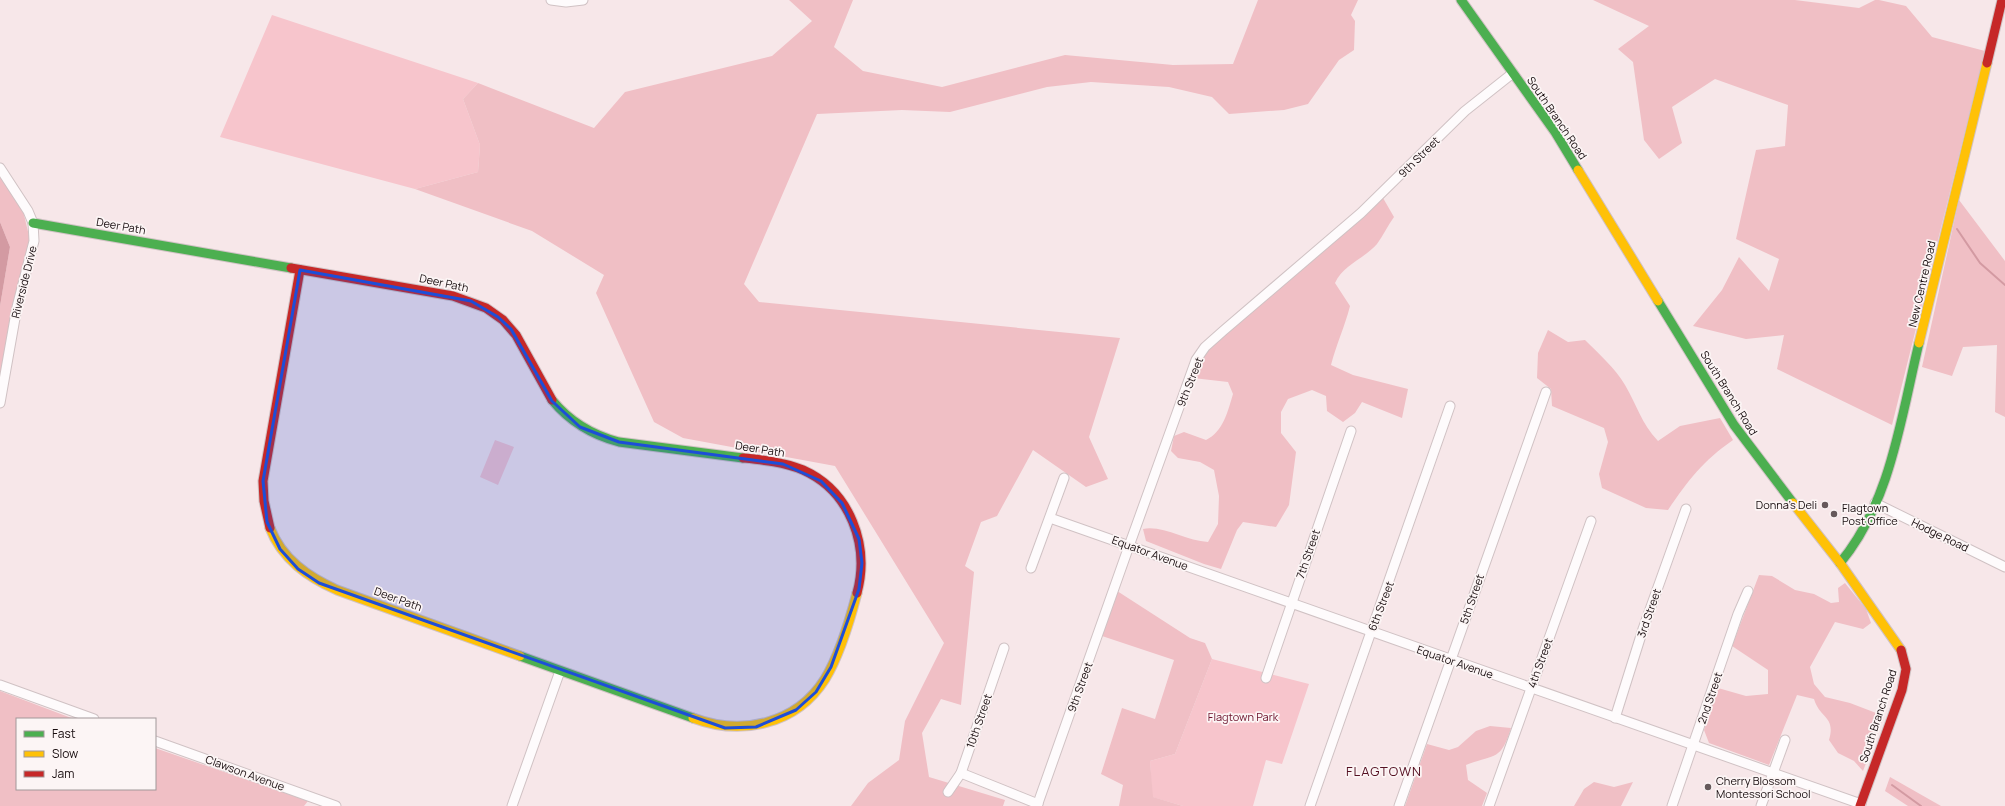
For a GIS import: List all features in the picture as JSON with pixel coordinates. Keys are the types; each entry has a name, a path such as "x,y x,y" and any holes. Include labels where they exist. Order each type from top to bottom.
{"street":[{"path":"551,0 566,2 583,0"},
{"name":"South Branch Road","path":"1461,0 1555,132 1734,425 1763,465 1840,563 1901,647 1906,662 1902,690 1861,805"},
{"name":"New Centre Road","path":"1840,563 1856,540 1875,503 1891,461 2002,0"},
{"name":"9th Street","path":"1038,805 1128,546 1196,360 1205,347 1360,214 1481,96 1513,73"},
{"name":"Riverside Drive","path":"0,168 28,211 33,223 34,241 17,307 0,404"},
{"name":"Deer Path","path":"33,223 447,295 471,301 492,312 511,329 526,350 552,401 568,418 593,434 619,442 783,464 798,468 821,481 842,503 850,514 859,539 862,562 861,576 855,600 833,664 824,680 806,702 783,718 767,724 741,728 711,725 319,583 298,569 280,549 267,522 264,504 263,481 300,270"},
{"name":"5th Street","path":"1399,806 1546,392"},
{"name":"6th Street","path":"1310,806 1371,632 1389,586 1450,406"},
{"name":"7th Street","path":"1266,678 1351,431"},
{"path":"1031,568 1064,478"},
{"name":"Hodge Road","path":"1875,503 2005,567"},
{"name":"3rd Street","path":"1615,718 1643,629 1686,509"},
{"name":"Equator Avenue","path":"1050,518 1861,805"},
{"name":"4th Street","path":"1489,806 1591,521"},
{"name":"2nd Street","path":"1672,806 1738,614 1748,591"},
{"name":"10th Street","path":"948,792 961,773 1004,648"},
{"path":"512,806 560,671"},
{"path":"0,685 91,718"},
{"path":"1761,806 1785,740"},
{"name":"Clawson Avenue","path":"156,741 336,806"},
{"path":"961,773 1038,805"}],"highlighted area":[{"path":"300,270 471,301 498,317 511,329 552,401 580,427 619,442 783,464 821,481 842,503 859,539 862,563 859,589 831,667 816,692 796,710 756,727 725,728 319,583 298,569 280,549 267,522 263,481"}],"green space":[{"path":"272,15 478,83 463,99 480,145 478,172 415,189 220,137"},
{"path":"495,440 514,447 498,485 480,477"},
{"name":"Flagtown Park","path":"1212,659 1309,684 1282,764 1266,760 1253,806 1183,806 1152,797 1150,761 1175,754"}],"shaded area":[{"path":"789,0 853,0 834,47 863,71 942,87 1065,55 1173,65 1233,64 1258,0 1358,0 1351,15 1355,21 1354,50 1339,60 1308,104 1284,110 1229,114 1212,97 1169,87 1091,82 1047,87 950,112 902,110 817,114 744,284 759,302 1120,338 1089,437 1108,479 1086,487 1033,450 997,516 981,522 965,566 974,572 961,705 941,699 922,733 929,777 1005,800 1003,806 851,806 868,783 899,760 905,721 944,643 835,466 683,438 654,422 596,293 604,275 532,231 415,189 478,172 480,145 463,99 478,83 594,128 625,92 772,56 812,21"},
{"path":"1593,0 1795,0 1859,8 1875,0 1879,0 1906,6 1932,37 1985,51 1892,425 1777,369 1784,335 1746,339 1693,326 1722,290 1739,257 1769,291 1779,259 1736,239 1756,150 1785,146 1788,105 1715,79 1672,107 1682,143 1659,159 1644,140 1633,62 1618,49 1649,26"},
{"path":"0,170 20,198 30,240 0,384 0,306 10,247 0,222"},
{"path":"1383,198 1394,217 1377,244 1343,271 1335,283 1350,306 1331,365 1353,375 1408,389 1402,418 1362,402 1355,413 1343,422 1327,411 1326,396 1312,390 1288,399 1281,412 1281,433 1296,452 1289,505 1276,527 1243,522 1237,530 1221,569 1204,564 1146,541 1143,529 1151,528 1208,542 1218,524 1219,496 1214,470 1200,462 1178,458 1171,451 1174,436 1184,432 1206,440 1212,436 1221,426 1229,407 1233,394 1228,382 1193,378 1199,361 1209,347"},
{"path":"1959,200 2005,261 2005,417 1995,412 1997,345 1963,347 1952,376 1922,367"},
{"path":"0,222 10,247 0,306"},
{"path":"1548,330 1568,342 1585,340 1612,367 1629,392 1643,421 1658,441 1680,426 1720,418 1733,440 1713,455 1697,471 1668,510 1646,508 1602,488 1599,474 1608,442 1604,428 1552,406 1551,389 1537,378 1538,353"},
{"path":"1759,575 1772,576 1795,590 1814,594 1831,603 1839,602 1838,588 1845,583 1866,609 1871,623 1863,629 1835,622 1810,667 1814,684 1825,697 1850,703 1884,716 1863,771 1854,761 1838,753 1829,740 1831,732 1829,722 1817,706 1814,699 1797,695 1769,765 1709,743 1704,730 1718,688 1746,696 1768,694 1768,670 1732,646"},
{"path":"1114,589 1190,638 1205,643 1212,659 1175,754 1150,761 1153,797 1183,806 1119,806 1123,785 1101,774 1122,708 1155,719 1174,660 1099,635"},
{"path":"0,691 71,718 16,718 16,790 156,790 156,748 308,801 304,806 0,806"},
{"path":"1490,726 1511,728 1504,746 1496,755 1466,765 1468,780 1487,793 1482,806 1405,806 1427,744 1449,750 1458,747 1476,731"},
{"path":"1890,777 1941,806 1908,806 1885,791"},
{"path":"1594,782 1614,787 1633,782 1621,806 1574,806 1584,789"}],"waterway":[{"path":"1957,229 1980,263 2005,285"},
{"path":"1892,785 1921,806"}],"traffic: fast":[{"path":"1461,0 1555,132 1578,170"},
{"path":"33,223 291,268"},
{"path":"1658,301 1734,425 1793,503"},
{"path":"1840,563 1857,539 1883,486 1900,429 1919,343"},
{"path":"552,400 566,415 582,427 609,439 619,442 743,458"},
{"path":"520,656 693,718"}],"traffic: slow":[{"path":"1919,343 1987,63"},
{"path":"1578,170 1658,301"},
{"path":"1793,503 1840,563 1901,650"},
{"path":"270,528 281,549 289,558 306,573 326,585 520,656"},
{"path":"693,718 730,726 748,726 783,716 799,707 813,695 830,670 844,638 857,593"}],"traffic: jam":[{"path":"1987,63 2002,0"},
{"path":"291,268 453,296 486,308 503,320 516,335 552,400"},
{"path":"270,528 264,501 263,481 300,270"},
{"path":"743,458 796,467 819,479 833,491 844,505 852,521 858,539 861,556 857,593"},
{"path":"1860,806 1902,690 1906,669 1901,650"}],"place":[{"name":"Donna's Deli","path":"1825,505"},
{"name":"Flagtown Post Office","path":"1834,514"},
{"name":"Cherry Blossom Montessori School","path":"1708,787"}],"district":[{"name":"FLAGTOWN","path":"1384,771"}]}
